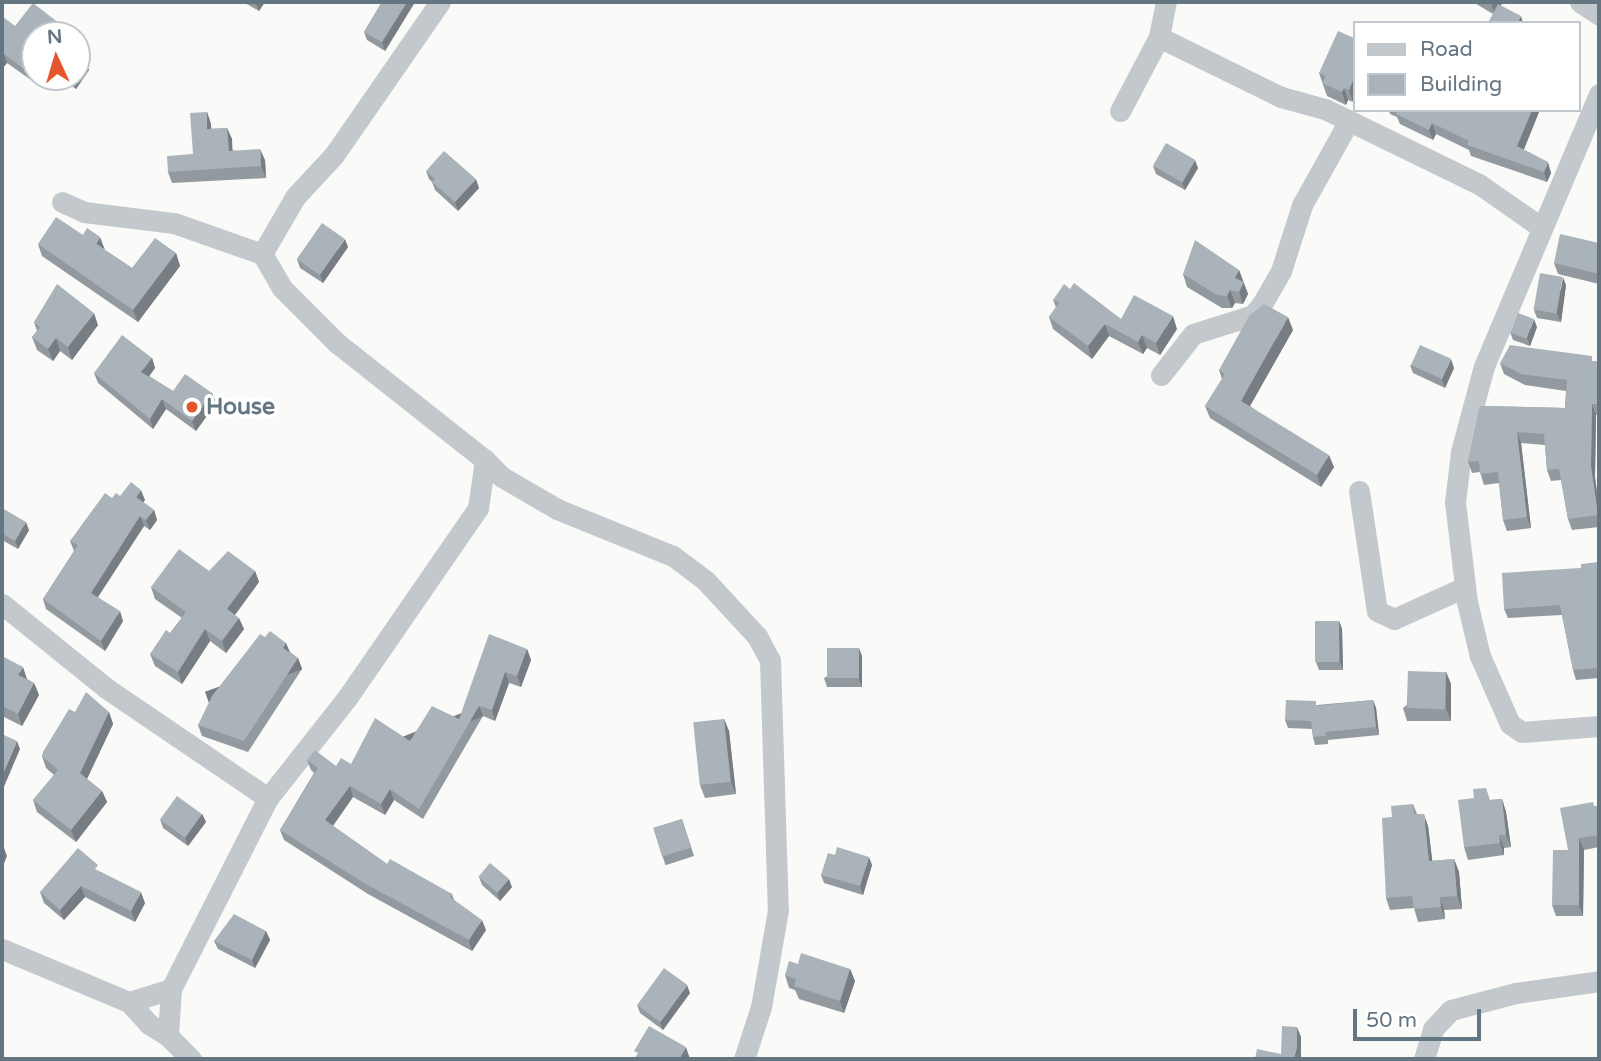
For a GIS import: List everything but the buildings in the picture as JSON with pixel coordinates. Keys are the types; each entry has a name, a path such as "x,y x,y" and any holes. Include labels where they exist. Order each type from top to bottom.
{"street":[{"path":"262,254 295,197 334,155 440,2"},
{"path":"1120,111 1159,37 1167,2"},
{"path":"1580,2 1599,15"},
{"path":"1159,37 1282,97 1325,109 1479,184 1542,228"},
{"path":"1599,94 1484,366 1461,452 1455,502 1465,587 1480,656 1510,724 1522,732 1599,726"},
{"path":"1161,375 1193,334 1252,315 1262,304 1282,271 1302,205 1349,121"},
{"path":"62,202 84,212 174,223 262,254 282,288 338,344 485,460 502,477 557,509 673,556 706,581 757,636 770,660 778,910 761,1007 744,1059"},
{"path":"168,1036 171,989 268,798 347,698 478,508 485,460"},
{"path":"1359,491 1377,611 1394,619 1465,587"},
{"path":"2,604 106,688 268,798"},
{"path":"2,948 129,1002 149,1024 168,1036 191,1059"},
{"path":"1424,1059 1433,1029 1451,1010 1470,1002 1599,981"},
{"path":"129,1002 149,999 171,989"}],"place":[{"name":"House","path":"192,407"}]}
